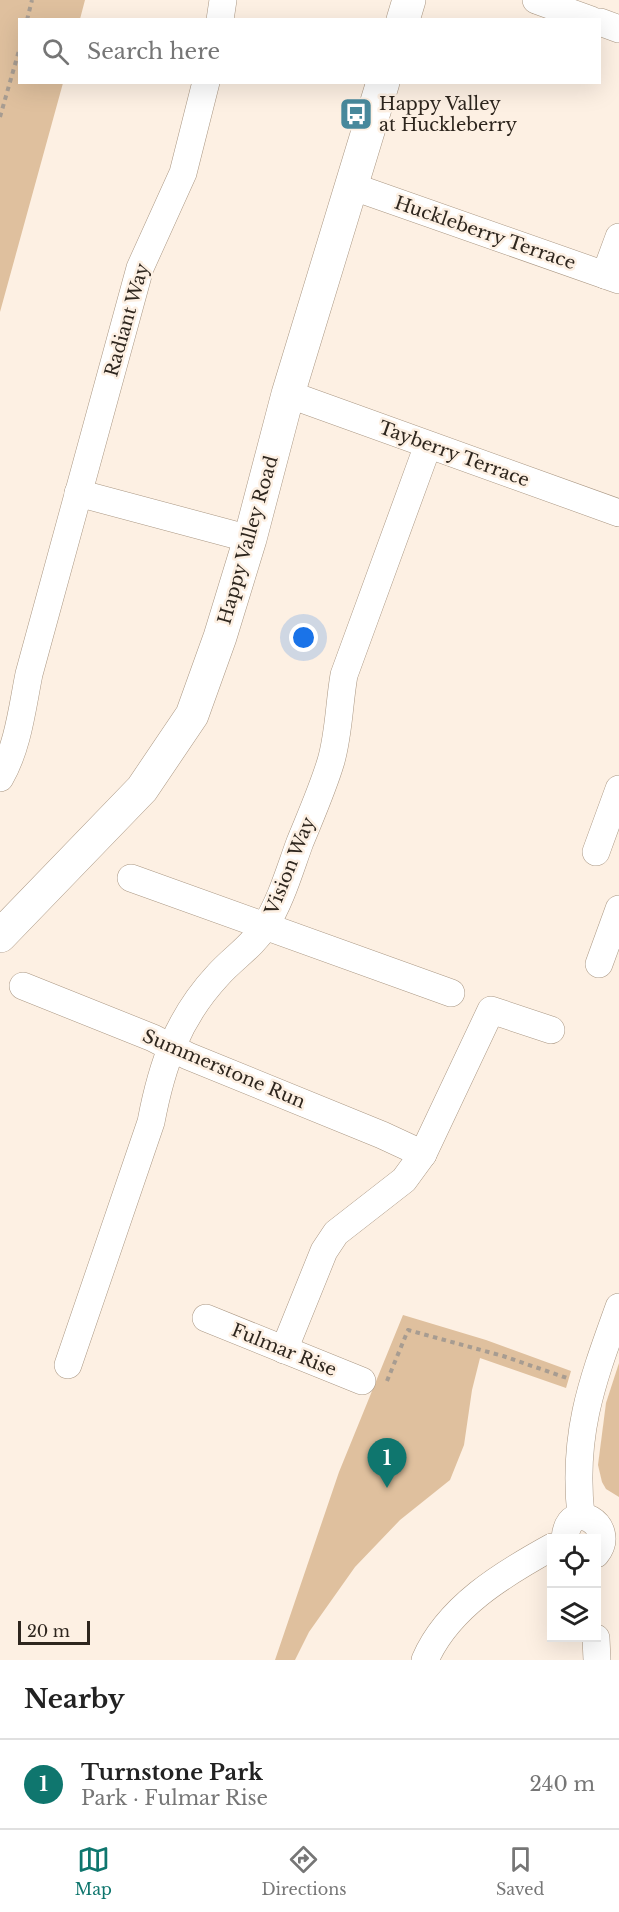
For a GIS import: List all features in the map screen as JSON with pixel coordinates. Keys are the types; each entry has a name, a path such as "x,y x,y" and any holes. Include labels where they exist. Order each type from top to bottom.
{"main road":[{"path":"404,18 409,0"},
{"name":"Happy Valley Road","path":"0,936 142,789 192,715 220,637 250,538 288,394 383,84"}],"street":[{"path":"220,18 223,0"},
{"path":"536,0 586,18"},
{"path":"601,22 619,29"},
{"name":"Radiant Way","path":"0,778 9,764 29,674 140,268 183,173 205,84"},
{"name":"Huckleberry Terrace","path":"351,186 612,278"},
{"path":"612,278 619,237"},
{"name":"Tayberry Terrace","path":"288,394 619,513"},
{"name":"Vision Way","path":"68,1365 151,1122 157,1092 171,1046 199,995 220,972 246,950 265,926 279,897 331,762 344,675 428,445"},
{"path":"78,493 250,538"},
{"path":"596,852 619,789"},
{"path":"131,878 451,993"},
{"path":"599,964 619,909"},
{"name":"Summerstone Run","path":"22,986 171,1046 188,1056 423,1154"},
{"path":"284,1350 324,1251 336,1233 404,1180 423,1154 490,1010 550,1030"},
{"path":"581,1516 579,1465 584,1414 591,1386 619,1307"},
{"name":"Fulmar Rise","path":"206,1318 362,1382"},
{"path":"566,1534 571,1522 581,1516 593,1518 601,1524 607,1540"},
{"path":"425,1660 430,1648 453,1619 488,1586 547,1550"},
{"path":"596,1642 597,1660"}],"path":[{"path":"28,18 33,0"},
{"path":"0,117 18,54"},
{"path":"391,1372 408,1330 503,1356 567,1378"}],"shaded area":[{"path":"0,0 85,0 80,18 18,18 18,84 63,84 0,312"},
{"path":"403,1315 486,1340 571,1371 566,1388 480,1358 472,1390 464,1445 450,1480 400,1520 355,1567 309,1632 295,1660 275,1660 339,1472"},
{"path":"619,1363 619,1497 606,1489 598,1465 606,1403"}],"place":[{"name":"Happy Valley at Huckleberry","path":"356,114"},
{"name":"Turnstone Park","path":"387,1488"}]}
